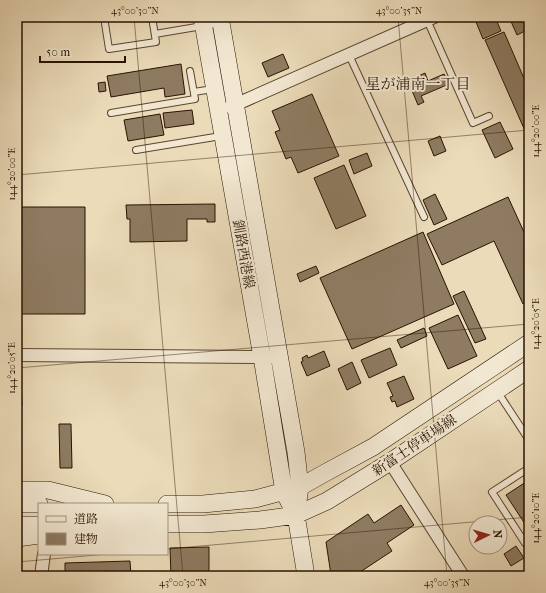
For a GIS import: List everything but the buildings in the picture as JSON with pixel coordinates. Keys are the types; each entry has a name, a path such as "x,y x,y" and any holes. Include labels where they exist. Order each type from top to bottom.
{"main road":[{"name":"釧路西港線","path":"221,20 224,88 219,111 232,135 279,357 296,452 300,487 296,515"},
{"name":"釧路西港線","path":"203,21 224,88 235,105 232,135 262,357 284,492 296,515"},
{"name":"新富士停車場線","path":"300,487 374,448 529,343"},
{"name":"新富士停車場線","path":"296,515 326,501 390,462 529,368"},
{"path":"168,504 203,504 255,499 300,487"},
{"path":"17,490 48,490 101,503"},
{"path":"17,504 38,504"},
{"path":"168,524 204,524 260,520 296,515 306,576"},
{"path":"17,525 38,525"},
{"path":"17,538 38,535"}],"street":[{"path":"219,111 430,18"},
{"path":"17,355 279,357"},
{"path":"390,462 463,576"},
{"path":"41,576 44,555"}],"lane":[{"path":"104,17 109,49 156,42 152,17"},
{"path":"430,18 473,123 489,116"},
{"path":"155,34 203,21 221,20"},
{"path":"349,55 424,217"},
{"path":"111,113 195,99 190,71"},
{"path":"194,92 224,88"},
{"path":"136,150 232,135"},
{"path":"496,390 529,440"},
{"path":"529,468 492,492 525,543 529,541"}],"district":[{"name":"星が浦南一丁目","path":"418,84"}]}
